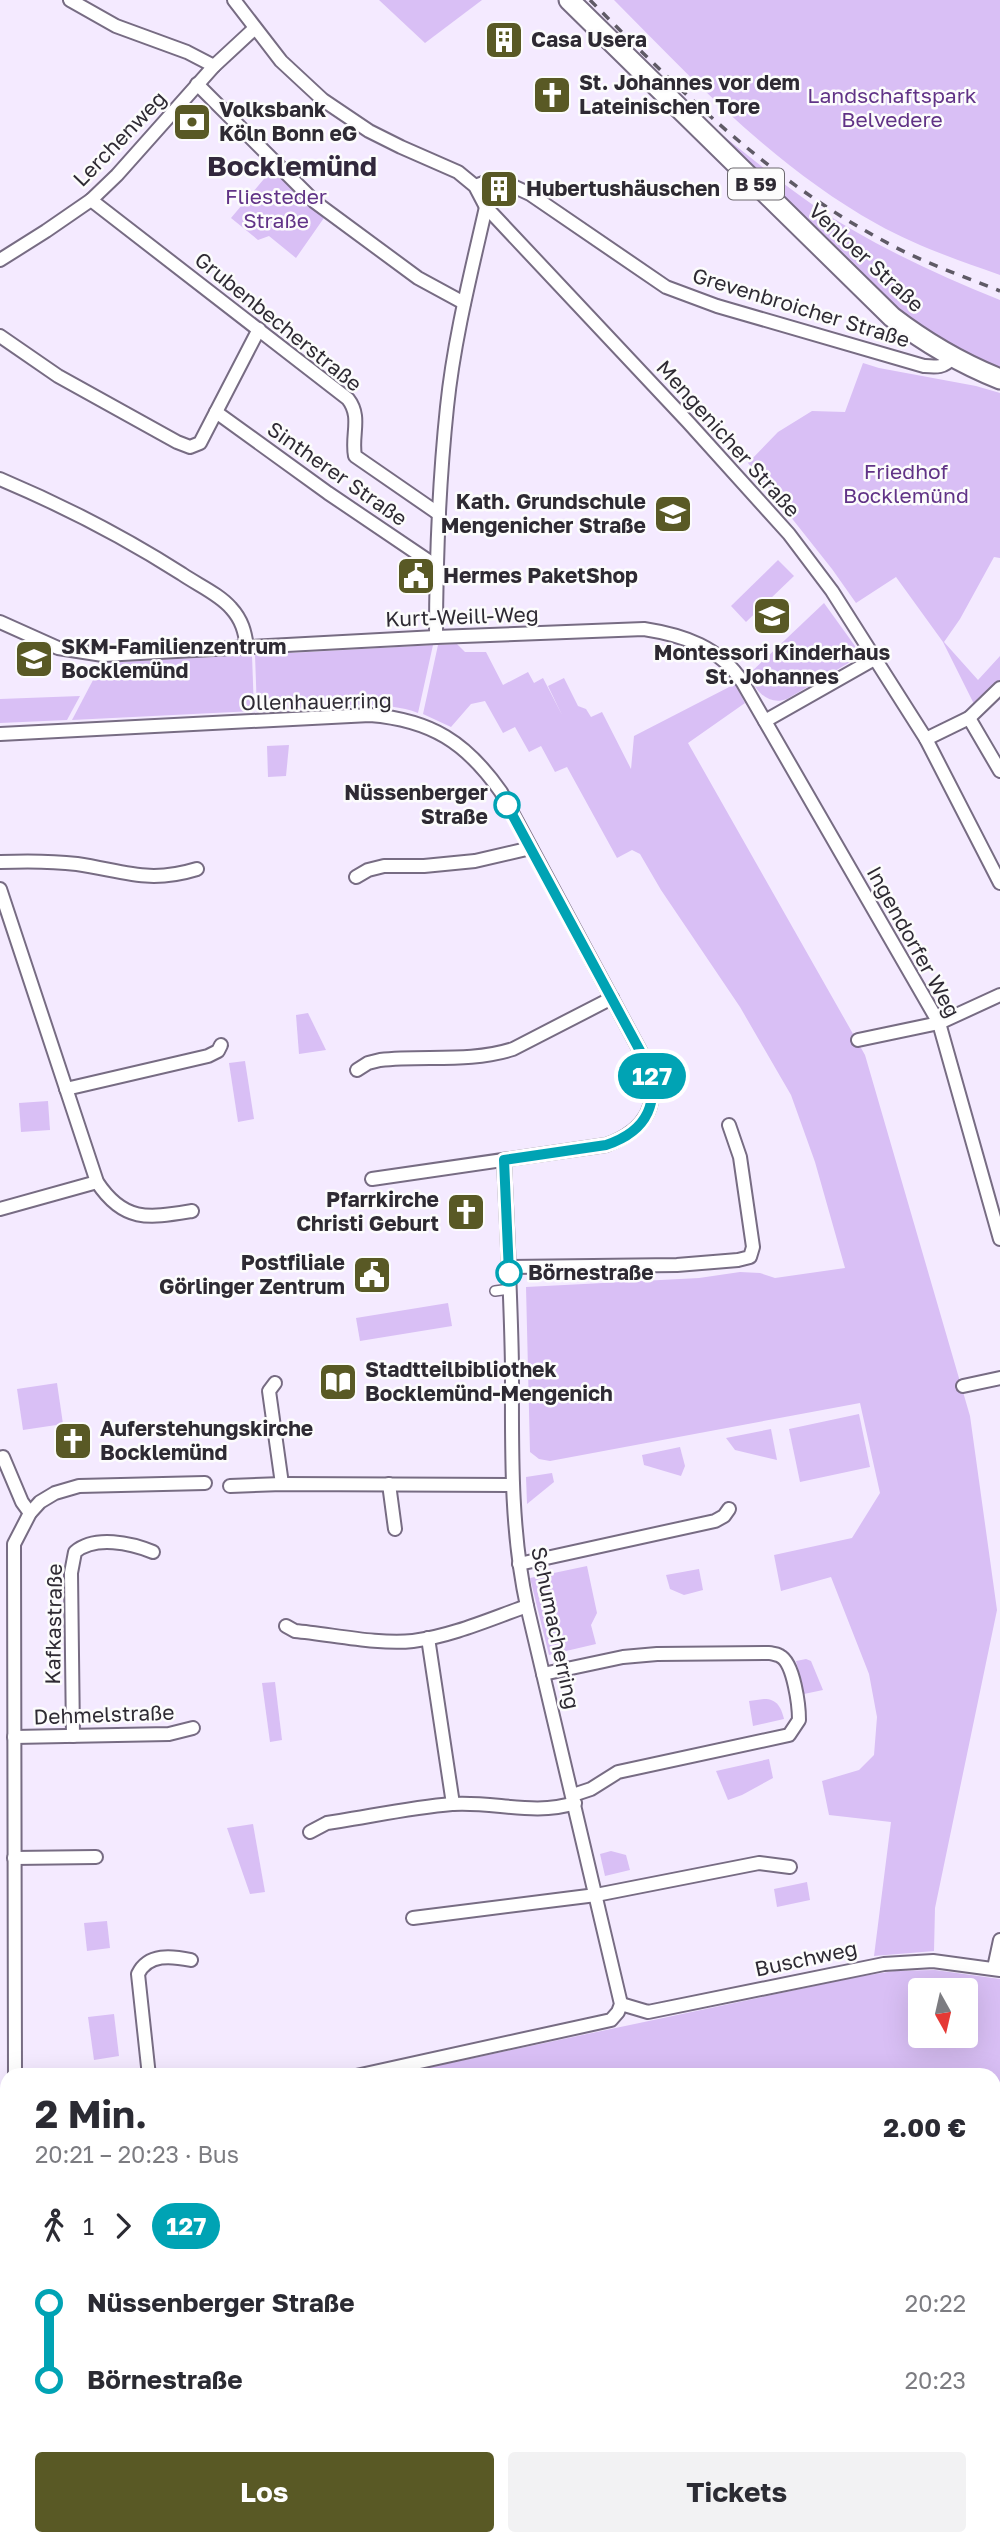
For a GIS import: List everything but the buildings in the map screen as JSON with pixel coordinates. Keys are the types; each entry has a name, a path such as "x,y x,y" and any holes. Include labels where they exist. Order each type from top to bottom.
{"main road":[{"name":"Venloer Straße","path":"569,0 865,292 917,336 952,358 1000,379"}],"street":[{"path":"70,0 116,26 187,52 214,66"},
{"path":"234,0 294,75 345,116 401,147 458,172 475,186"},
{"name":"Lerchenweg","path":"0,260 91,200 117,175 214,66 255,28"},
{"path":"197,84 315,202 418,278 464,303"},
{"name":"Grevenbroicher Straße","path":"475,186 491,180 502,181 530,194 666,287 717,306 924,366 940,367 952,358"},
{"name":"Mengenicher Straße","path":"475,186 486,207 769,511 832,592 926,739 1000,883"},
{"name":"Grubenbecherstraße","path":"91,200 348,399 355,407 355,456 439,514"},
{"path":"436,637 436,566 447,405 464,303 486,207"},
{"path":"0,337 58,376 190,447 200,443 259,329"},
{"name":"Sintherer Straße","path":"216,412 328,494 436,566"},
{"path":"0,479 51,500 102,527 210,592 229,606 240,619 247,648"},
{"name":"Kurt-Weill-Weg","path":"0,622 58,648 88,655 644,629 673,634 702,645 724,660 739,676 765,721"},
{"path":"765,721 876,658"},
{"path":"926,739 969,718 1000,688"},
{"path":"987,702 1000,695"},
{"name":"Ollenhauerring","path":"0,734 370,715 406,719 439,732 469,752 484,768 531,848 652,1075 652,1102 641,1125 630,1135 606,1145 372,1179"},
{"path":"969,718 1000,771"},
{"name":"Ingendorfer Weg","path":"765,721 939,1023 1000,1239"},
{"path":"356,877 368,870 384,866 424,866 475,861 531,848"},
{"path":"0,862 79,864 146,877 167,877 197,869"},
{"path":"0,889 97,1182 118,1206 144,1217 192,1211"},
{"path":"858,1040 939,1023 1000,995"},
{"path":"357,1070 380,1060 478,1058 498,1054 612,998"},
{"path":"66,1089 208,1056 218,1051 221,1045"},
{"path":"509,1267 677,1265 750,1257 753,1247 740,1157 729,1125"},
{"name":"Schumacherring","path":"504,1160 510,1289 513,1485 519,1564 620,2008"},
{"path":"0,1209 97,1182"},
{"path":"495,1291 510,1289"},
{"path":"963,1386 1000,1378"},
{"path":"275,1383 269,1391 282,1484"},
{"path":"3,1457 22,1502 30,1513"},
{"path":"15,2068 14,1544 30,1513 40,1502 55,1493 79,1486 205,1483"},
{"path":"389,1484 395,1529"},
{"path":"230,1486 513,1485"},
{"path":"519,1564 715,1521 729,1509"},
{"name":"Kafkastraße","path":"73,1736 71,1573 75,1552 90,1544 122,1543 153,1552"},
{"path":"286,1626 295,1631 388,1642 428,1638 527,1606"},
{"path":"428,1638 453,1804"},
{"path":"310,1832 327,1823 453,1804 539,1810 558,1808 618,1772 789,1735 799,1720 787,1661 769,1653 623,1657 543,1674"},
{"name":"Dehmelstraße","path":"14,1737 169,1734 193,1728"},
{"path":"14,1858 96,1857"},
{"path":"413,1918 596,1895 759,1863 790,1867"},
{"path":"0,1877 14,1877"},
{"path":"997,1969 1000,1940"},
{"path":"148,2068 138,1974 152,1959 166,1957 191,1961"},
{"name":"Buschweg","path":"620,2008 648,2012 884,1964 933,1961 997,1969"},
{"path":"392,2068 611,2020 620,2008"}],"green space":[{"path":"379,0 482,0 425,43"},
{"name":"Landschaftspark Belvedere","path":"614,0 1000,0 1000,275 892,232 804,176 770,150 706,92"},
{"path":"696,115 830,216 906,258 1000,300 1000,371 952,347 902,314"},
{"name":"Fliesteder Straße","path":"274,167 326,215 296,258 269,236 258,240 231,218"},
{"name":"Friedhof Bocklemünd","path":"863,363 1000,393 1000,558 994,557 960,619 944,642 978,680 1000,656 1000,684 975,706 943,642 896,577 856,603 748,463 778,432 812,411 845,412"},
{"path":"778,560 794,576 746,622 731,606"},
{"path":"824,603 855,646 857,658 787,699 780,701 763,696 748,675"},
{"path":"457,644 465,652 486,652 503,685 528,672 534,683 543,678 562,715 548,686 564,678 578,706 586,709 591,717 602,712 631,769 634,736 735,684 745,703 688,743 865,1055 970,1416 997,1610 935,1908 934,1951 874,1956 891,1822 829,1815 822,1781 859,1770 874,1755 877,1717 869,1674 831,1577 781,1591 774,1555 852,1538 880,1493 860,1403 550,1461 539,1459 530,1452 526,1287 699,1278 740,1272 760,1273 775,1278 845,1268 815,1162 791,1095 740,1007 661,890 640,854 632,850 617,858 567,767 555,772 541,746 529,752 515,727 503,733 485,701 471,704 451,727 423,714 438,645"},
{"path":"433,645 418,713 401,708 361,705 257,711 255,655"},
{"path":"252,655 254,711 72,720 102,663"},
{"path":"80,696 67,720 0,723 0,699"},
{"path":"289,745 286,776 268,777 267,746"},
{"path":"308,1013 326,1050 299,1054 296,1015"},
{"path":"245,1061 254,1119 238,1122 229,1063"},
{"path":"48,1101 50,1130 21,1132 19,1103"},
{"path":"448,1303 452,1326 360,1341 356,1318"},
{"path":"57,1383 63,1424 23,1430 17,1389"},
{"path":"859,1414 870,1467 800,1482 789,1429"},
{"path":"771,1429 777,1460 735,1450 726,1438"},
{"path":"680,1447 685,1466 681,1476 644,1465 642,1455"},
{"path":"552,1473 554,1482 527,1504 526,1477"},
{"path":"587,1566 597,1613 591,1625 596,1644 549,1655 530,1578"},
{"path":"699,1569 703,1590 684,1595 670,1589 666,1575"},
{"path":"796,1661 811,1661 823,1690 804,1694"},
{"path":"275,1682 282,1740 270,1742 262,1683"},
{"path":"772,1700 778,1705 784,1719 753,1726 749,1701"},
{"path":"769,1759 773,1778 728,1800 716,1771"},
{"path":"253,1824 265,1892 250,1894 227,1828"},
{"path":"611,1851 626,1855 630,1870 605,1876 600,1854"},
{"path":"807,1882 810,1900 777,1907 774,1889"},
{"path":"107,1921 110,1948 87,1951 84,1923"},
{"path":"935,1970 1000,1979 1000,2068 426,2068 894,1971"},
{"path":"114,2014 119,2056 94,2060 88,2017"}],"railway":[{"path":"590,0 692,100 802,190 896,248 1000,291"}],"bus line":[{"name":"127","path":"507,805 645,1060 652,1075 653,1090 652,1102 641,1125 620,1140 606,1145 504,1160 509,1273"}],"place":[{"name":"Casa Usera","path":"504,40"},
{"name":"St. Johannes vor dem Lateinischen Tore","path":"552,95"},
{"name":"Volksbank Köln Bonn eG","path":"192,122"},
{"name":"Hubertushäuschen","path":"499,189"},
{"name":"Kath. Grundschule Mengenicher Straße","path":"673,514"},
{"name":"Hermes PaketShop","path":"416,576"},
{"name":"Montessori Kinderhaus St. Johannes","path":"772,616"},
{"name":"SKM-Familienzentrum Bocklemünd","path":"34,659"},
{"name":"Nüssenberger Straße","path":"507,805"},
{"name":"Pfarrkirche Christi Geburt","path":"466,1212"},
{"name":"Börnestraße","path":"509,1273"},
{"name":"Postfiliale Görlinger Zentrum","path":"372,1275"},
{"name":"Stadtteilbibliothek Bocklemünd-Mengenich","path":"338,1382"},
{"name":"Auferstehungskirche Bocklemünd","path":"73,1441"}],"district":[{"name":"Bocklemünd","path":"292,166"}]}
